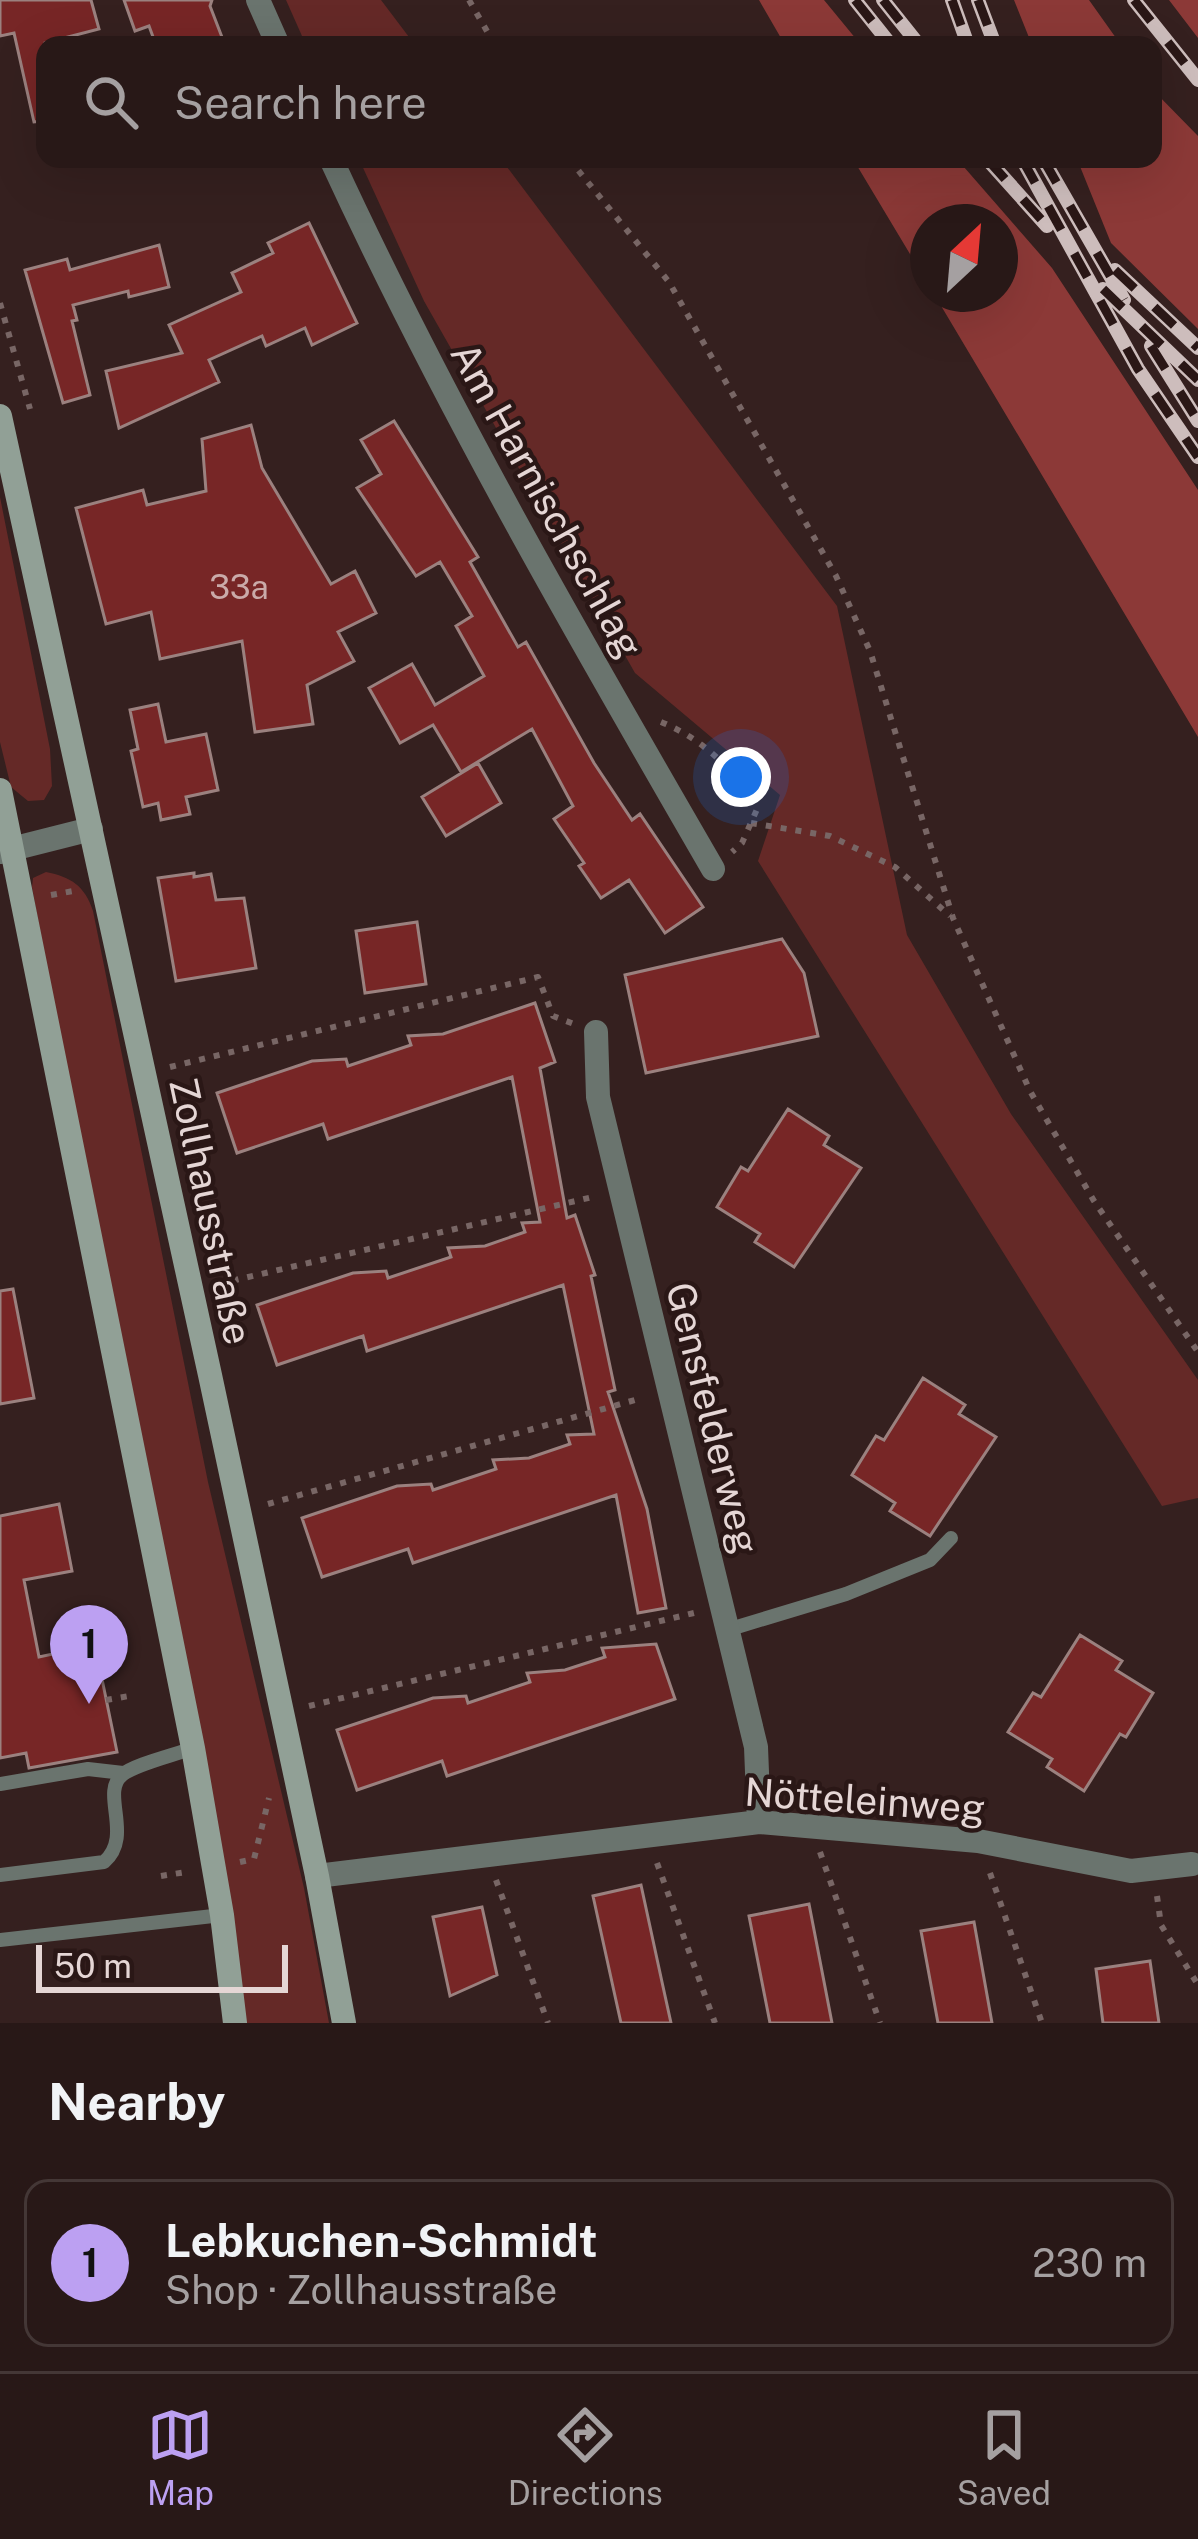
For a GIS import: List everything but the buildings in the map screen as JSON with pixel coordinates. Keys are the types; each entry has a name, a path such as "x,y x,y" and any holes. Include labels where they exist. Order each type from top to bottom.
{"main road":[{"name":"Zollhausstraße","path":"0,416 317,1876 344,2023"},
{"path":"0,790 6,850 23,900 193,1748 215,1868 235,2023"}],"street":[{"path":"258,0 274,36"},
{"name":"Am Harnischschlag","path":"335,168 515,526 712,869"},
{"path":"6,850 91,829"},
{"name":"Gensfelderweg","path":"596,1032 598,1096 756,1747 759,1822"},
{"name":"Nötteleinweg","path":"317,1876 759,1822 978,1841 1131,1871 1192,1864"}],"lane":[{"path":"725,1618 846,1594 930,1560 951,1538"},
{"path":"0,1784 88,1769 123,1773 193,1748"},
{"path":"0,1876 104,1862 119,1841 115,1785 123,1773"},
{"path":"0,1940 222,1915"}],"path":[{"path":"469,0 490,36"},
{"path":"576,168 669,282 836,576 870,651 953,918 1030,1091 1094,1201 1198,1352"},
{"path":"618,706 678,729 735,772 758,807 742,843 712,869"},
{"path":"751,823 830,836 895,867 953,918"},
{"path":"23,900 103,885"},
{"path":"143,1073 538,977 553,1016 596,1032"},
{"path":"191,1289 621,1190"},
{"path":"259,1507 670,1390"},
{"path":"282,1713 725,1618"},
{"path":"106,1700 129,1696"},
{"path":"161,1876 254,1859 272,1790 297,1785"},
{"path":"811,1826 880,2023"},
{"path":"648,1837 715,2023"},
{"path":"978,1841 1042,2023"},
{"path":"487,1858 548,2023"},
{"path":"1153,1869 1161,1925 1198,1985"}],"shaded area":[{"path":"286,0 381,0 408,36 302,36"},
{"path":"759,0 824,0 854,36 780,36"},
{"path":"1014,0 1089,0 1115,36 1028,36"},
{"path":"1169,0 1198,0 1198,38"},
{"path":"1162,99 1198,136 1198,329 1111,243 1081,168 1162,168"},
{"path":"363,168 508,168 837,606 907,935 1011,1114 1198,1380 1198,1498 1162,1506 758,861 780,795 635,673 424,301"},
{"path":"858,168 965,168 996,204 910,204 910,254"},
{"path":"1018,229 1052,268 1198,490 1198,737 945,312 1018,312"},
{"path":"0,497 50,749 52,786 44,800 28,801 11,787 0,742"},
{"path":"46,872 76,884 93,911 208,1482 304,1888 329,2023 238,2023 32,887 33,878"}],"railway":[{"path":"855,0 884,36"},
{"path":"883,0 912,36"},
{"path":"952,0 965,36"},
{"path":"978,0 992,36"},
{"path":"1134,0 1198,80"},
{"path":"995,168 1047,226"},
{"path":"1027,168 1138,369 1198,457"},
{"path":"1048,168 1124,300"},
{"path":"1115,270 1198,348"},
{"path":"1103,289 1198,380"},
{"path":"1151,346 1198,421"}],"place":[{"name":"Lebkuchen-Schmidt","path":"89,1704"}]}
